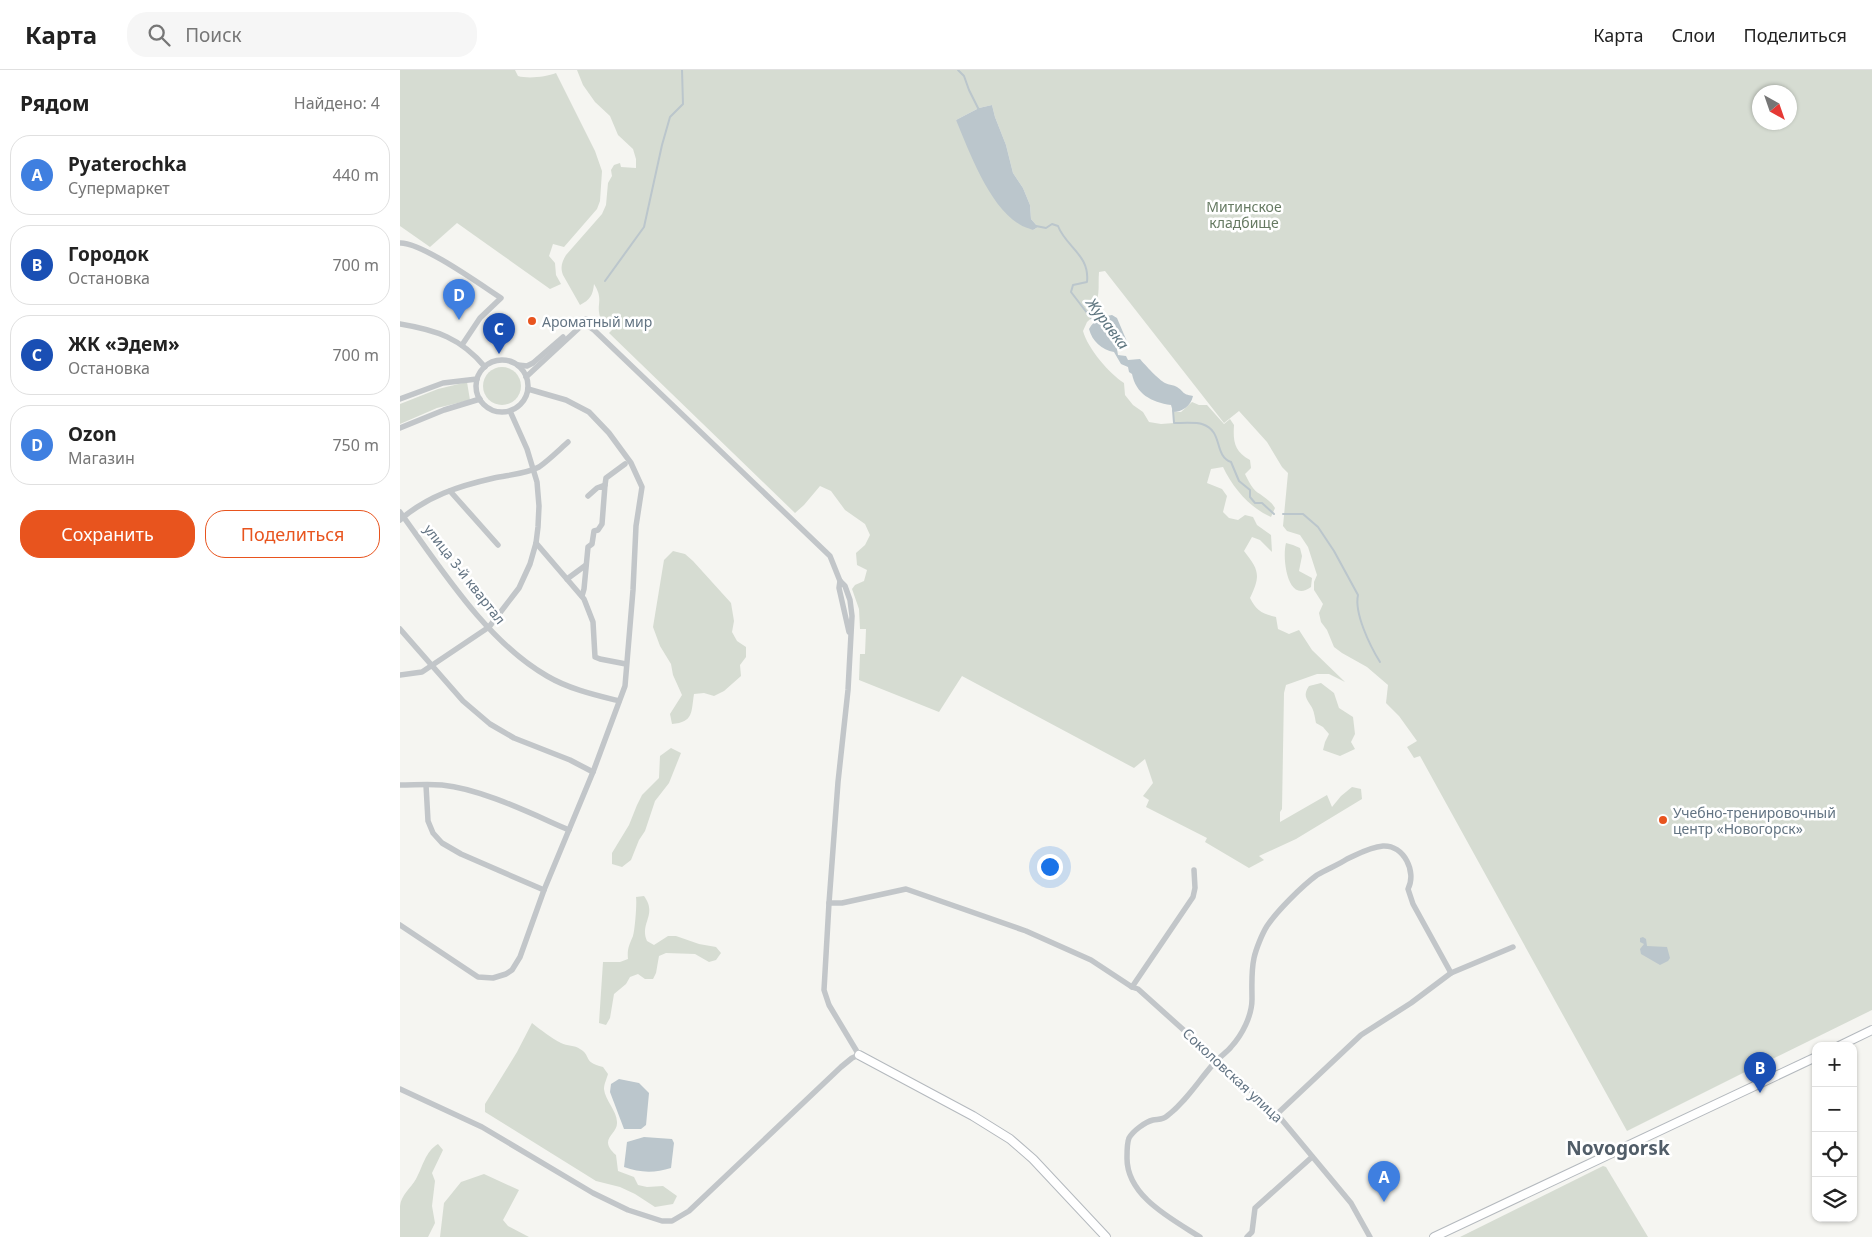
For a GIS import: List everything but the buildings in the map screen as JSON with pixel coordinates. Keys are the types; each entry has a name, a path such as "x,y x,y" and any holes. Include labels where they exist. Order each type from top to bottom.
{"street":[{"path":"400,243 414,245 456,268 500,298 480,318 462,345"},
{"path":"516,365 527,366 533,363 586,319 594,330"},
{"path":"400,324 442,333 473,353 485,367"},
{"path":"526,377 585,324 594,330 830,556 840,581 839,588 850,639 848,690 829,903 824,990 829,1005 859,1055 965,1112 1010,1139 1033,1159 1106,1237"},
{"path":"500,360 511,361 516,365 521,368 526,377 528,389 525,398 520,406 510,410 502,412 489,409 480,399 476,384 477,379 485,367 492,362 500,360"},
{"path":"400,399 443,383 477,379"},
{"path":"400,924 478,977 493,978 512,970 520,958 544,890 593,772 625,686 636,526 642,487 625,455 609,433 589,412 566,400 528,389"},
{"path":"400,428 444,410 480,399"},
{"path":"400,675 422,672 489,627 518,588 530,564 536,543 539,506 537,482 527,450 510,410"},
{"path":"401,516 419,505 450,491 540,466 568,442"},
{"path":"582,596 588,547 592,544 594,532 602,524 606,478 625,464"},
{"path":"588,496 596,488 605,485"},
{"path":"450,491 498,545"},
{"name":"улица 3-й квартал","path":"401,516 459,592 489,627 518,655 547,676 619,702"},
{"path":"536,543 582,596 593,622 595,656 626,664"},
{"path":"567,579 586,565"},
{"path":"400,629 463,701 500,731 570,760 593,772"},
{"path":"400,784 442,785 462,789 488,797 569,830"},
{"path":"426,786 428,821 433,833 442,843 461,854 544,890"},
{"path":"1200,1237 1157,1208 1137,1188 1128,1171 1126,1157 1129,1138 1145,1123 1153,1120 1162,1120 1167,1117 1188,1096 1243,1031 1252,1001 1251,981 1254,957 1266,928 1275,917 1314,878 1371,848 1393,847 1402,854 1410,868 1412,874 1408,890 1413,904 1451,973"},
{"path":"1132,987 1193,897 1196,888 1194,870"},
{"name":"Соколовская улица","path":"829,903 842,903 906,889 1026,931 1091,960 1138,989 1277,1114 1351,1203 1370,1237"},
{"path":"1277,1114 1361,1034 1412,1003 1451,973 1513,947"},
{"path":"1847,1042 1872,1030"},
{"path":"400,1088 482,1127 602,1197 628,1210 662,1221 672,1220 689,1211 841,1067 859,1055"},
{"path":"1434,1237 1812,1059"},
{"path":"1247,1237 1252,1232 1255,1208 1312,1157"}],"green space":[{"path":"400,70 515,70 518,76 527,77 556,73 595,151 602,171 600,201 597,209 564,247 553,244 549,256 555,263 556,275 561,284 550,289 457,223 430,247 400,226"},
{"name":"Митинское кладбище","path":"577,70 1872,70 1872,1010 1762,1064 1763,1066 1754,1070 1753,1068 1627,1131 1420,756 1414,758 1407,747 1417,741 1399,716 1386,703 1388,685 1367,667 1334,647 1327,630 1321,622 1319,613 1323,604 1314,590 1314,582 1317,575 1308,547 1300,535 1287,531 1283,526 1288,473 1282,467 1267,442 1239,411 1224,423 1105,271 1099,272 1096,303 1100,310 1087,322 1083,331 1089,345 1106,367 1124,383 1125,395 1133,405 1143,412 1149,422 1161,424 1174,423 1173,412 1181,412 1192,402 1199,405 1207,405 1224,424 1230,419 1234,425 1236,445 1241,453 1250,460 1251,468 1245,474 1246,476 1255,490 1275,508 1271,517 1263,513 1249,503 1223,467 1211,469 1207,483 1222,489 1227,496 1223,512 1229,518 1238,520 1245,515 1253,517 1257,525 1271,535 1272,552 1260,540 1252,537 1244,551 1253,563 1257,573 1256,584 1250,598 1260,611 1276,617 1278,629 1289,634 1299,630 1312,650 1345,682 1329,674 1317,674 1286,685 1284,693 1282,809 1280,812 1280,822 1327,795 1332,807 1352,787 1361,789 1362,799 1296,839 1259,856 1264,860 1249,868 1205,842 1207,838 1146,807 1149,800 1143,796 1153,783 1145,759 1134,768 962,676 939,712 859,680 860,654 865,654 866,629 860,629 859,609 852,589 855,585 864,581 867,570 857,565 856,553 865,545 870,535 865,524 845,510 831,491 820,486 795,513 609,333 617,325 610,319 600,317 599,294 594,284 590,297 580,305 563,275 562,265 566,255 602,214 606,205 608,183 612,176 611,170 614,165 620,163 621,167 636,168 633,149 618,135 610,116 595,102 583,85","holes":["992,105 1006,145 1013,173 1023,188 1030,205 1031,219 1038,227 1033,230 956,120 979,108"]},
{"path":"502,367 516,372 521,386 516,400 502,405 488,400 483,386 488,372"},
{"path":"467,382 470,400 437,408 400,424 400,404 438,389"},
{"path":"1286,543 1300,548 1302,556 1299,571 1312,578 1311,587 1303,591 1296,590 1291,585 1288,577 1285,558"},
{"path":"673,551 685,554 693,561 731,603 734,621 732,632 737,641 746,647 746,657 740,665 741,676 724,691 714,696 704,693 694,694 692,711 688,718 679,723 672,724 670,714 682,695 673,675 671,664 660,646 653,627 664,560"},
{"path":"1321,683 1334,693 1339,708 1353,717 1355,734 1351,742 1355,749 1340,756 1323,750 1329,734 1316,723 1313,710 1306,696 1309,686"},
{"path":"671,748 681,753 669,783 655,801 645,831 631,860 622,867 612,864 612,853 629,825 642,795 659,778 660,756"},
{"path":"644,896 649,909 645,929 647,941 654,945 668,936 676,936 699,944 716,947 721,953 716,960 709,962 695,954 666,953 659,956 653,979 645,979 638,974 630,977 626,984 614,994 610,1018 606,1025 599,1023 603,962 620,962 628,959 633,936 636,897"},
{"path":"532,1023 557,1041 578,1048 586,1054 592,1063 603,1067 608,1074 604,1087 606,1097 617,1122 608,1144 616,1155 618,1171 634,1177 638,1185 647,1187 663,1186 677,1196 673,1204 655,1207 620,1187 596,1181 485,1112 485,1104 517,1052"},
{"path":"438,1144 443,1150 432,1173 435,1181 432,1206 435,1223 428,1237 400,1237 400,1206 402,1198 416,1179 427,1155"},
{"path":"1603,1166 1606,1167 1648,1237 1460,1237"},
{"path":"484,1174 519,1190 503,1220 508,1226 529,1237 440,1237 444,1203 461,1182"}],"water":[{"path":"992,105 1006,145 1013,173 1023,188 1030,205 1031,219 1038,227 1033,230 1019,224 998,205 981,177 956,120 979,108"},
{"path":"1112,315 1117,318 1128,344 1117,349 1118,355 1126,356 1128,360 1140,359 1162,381 1176,386 1185,394 1193,396 1186,408 1173,412 1171,405 1157,402 1146,396 1137,387 1128,367 1121,364 1114,352 1105,349 1095,341 1089,329 1099,319"},
{"path":"1640,938 1646,939 1647,946 1667,947 1670,958 1668,961 1660,965 1641,954 1640,949 1644,944 1640,942"},
{"path":"619,1079 639,1083 649,1093 646,1125 641,1129 624,1129 610,1092 611,1084"},
{"path":"644,1137 672,1139 674,1143 671,1168 648,1172 624,1167 627,1142"}],"waterway":[{"path":"605,281 644,227 670,117 683,104 682,70"},
{"name":"Журавка","path":"958,70 964,76 979,110"},
{"name":"Журавка","path":"1036,226 1046,228 1052,224 1058,226 1066,240 1081,258 1085,265 1087,282 1073,285 1071,292 1094,322"},
{"name":"Журавка","path":"1173,410 1174,423 1200,423 1209,427 1216,437 1225,459 1231,462 1239,481 1250,490 1250,497 1255,503 1262,503 1274,514"},
{"name":"Журавка","path":"1283,514 1303,514 1318,527 1334,551 1358,595 1358,611 1368,639 1380,662"}],"place":[{"name":"Ozon","path":"459,320"},
{"name":"Ароматный мир","path":"532,321"},
{"name":"ЖК «Эдем»","path":"499,354"},
{"name":"Учебно-тренировочный центр «Новогорск»","path":"1663,820"},
{"name":"Городок","path":"1760,1093"},
{"name":"Pyaterochka","path":"1384,1202"}],"district":[{"name":"Novogorsk","path":"1618,1148"}]}
